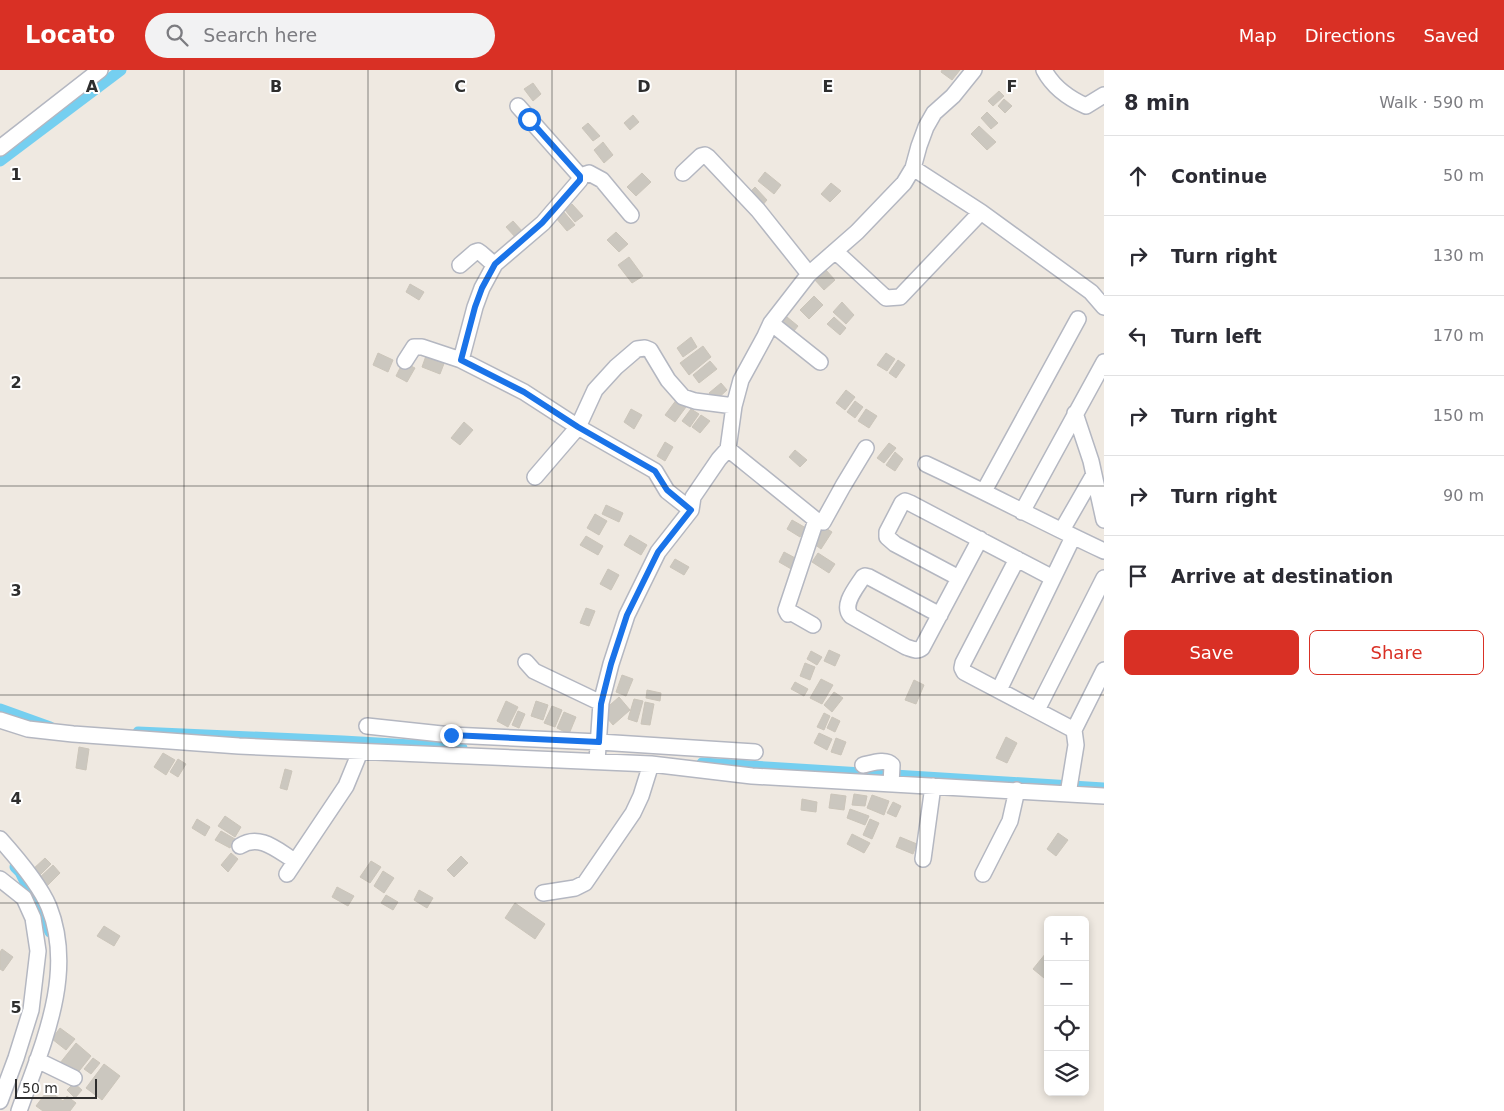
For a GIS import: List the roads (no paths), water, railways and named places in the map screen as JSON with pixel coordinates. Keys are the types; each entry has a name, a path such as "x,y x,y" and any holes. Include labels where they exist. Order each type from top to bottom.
{"street":[{"path":"0,148 100,70"},
{"path":"598,752 601,704 611,664 627,615 658,552 691,510 693,497 728,449 734,406 741,380 770,323 809,274 857,232 904,183 913,168 926,127 934,113 953,96 974,70"},
{"path":"1044,70 1049,80 1056,87 1086,106 1104,95"},
{"path":"518,106 580,176"},
{"path":"682,173 701,156 705,155 708,157 764,216 809,274"},
{"path":"913,168 981,212 1091,292 1104,307"},
{"path":"580,176 589,174 602,180 631,215"},
{"path":"461,360 475,307 482,288 495,264 542,223 578,184 580,176"},
{"path":"835,251 886,298 900,298 981,212"},
{"path":"460,266 478,251 489,262 495,264"},
{"path":"984,491 1078,319"},
{"path":"770,323 820,362"},
{"path":"405,361 414,347 418,346 461,360 524,392 578,427 655,471 667,490 691,510"},
{"path":"535,477 578,427 595,390 637,349 645,348 650,350 668,380 682,397 695,401 734,406"},
{"path":"1022,512 1104,363"},
{"path":"1075,413 1091,461 1104,520"},
{"path":"728,449 816,520 823,522 826,520 842,486 866,448"},
{"path":"926,464 1104,551"},
{"path":"999,690 1053,578 1068,534 1093,476"},
{"path":"959,578 895,544 886,537 886,532 897,510 905,501 1053,578"},
{"path":"813,624 792,613 788,614 786,610 816,520"},
{"path":"940,615 865,576 862,577 848,603 847,609 851,616 915,650 922,648 940,615 980,539"},
{"path":"1017,559 962,668 964,672 1074,730"},
{"path":"1037,710 1104,578"},
{"path":"526,662 534,671 601,704"},
{"path":"1070,786 1076,745 1074,730 1104,670"},
{"path":"0,720 28,729 73,734 239,746 360,752 535,749 754,759 892,776 934,786 1017,790 1070,786 1104,796"},
{"path":"367,726 451,735 535,749"},
{"path":"240,846 254,840 264,842 291,868 346,786 360,752"},
{"path":"598,752 651,764 673,756 754,759"},
{"path":"863,765 888,761 892,776"},
{"path":"543,893 575,888 585,883 633,814 651,764"},
{"path":"923,859 934,786"},
{"path":"983,874 1010,821 1017,790"},
{"path":"1,842 32,894 32,918 38,952 48,974 54,1007 19,1111"},
{"path":"0,880 32,894 49,907 58,944 48,974 31,1010 0,1101"},
{"path":"37,1060 74,1078"},
{"path":"0,1109 7,1111"}],"waterway":[{"path":"0,161 121,70"},
{"path":"0,709 50,727"},
{"path":"138,732 462,748"},
{"path":"702,763 1104,788"},
{"path":"15,867 20,872 50,932"}]}
